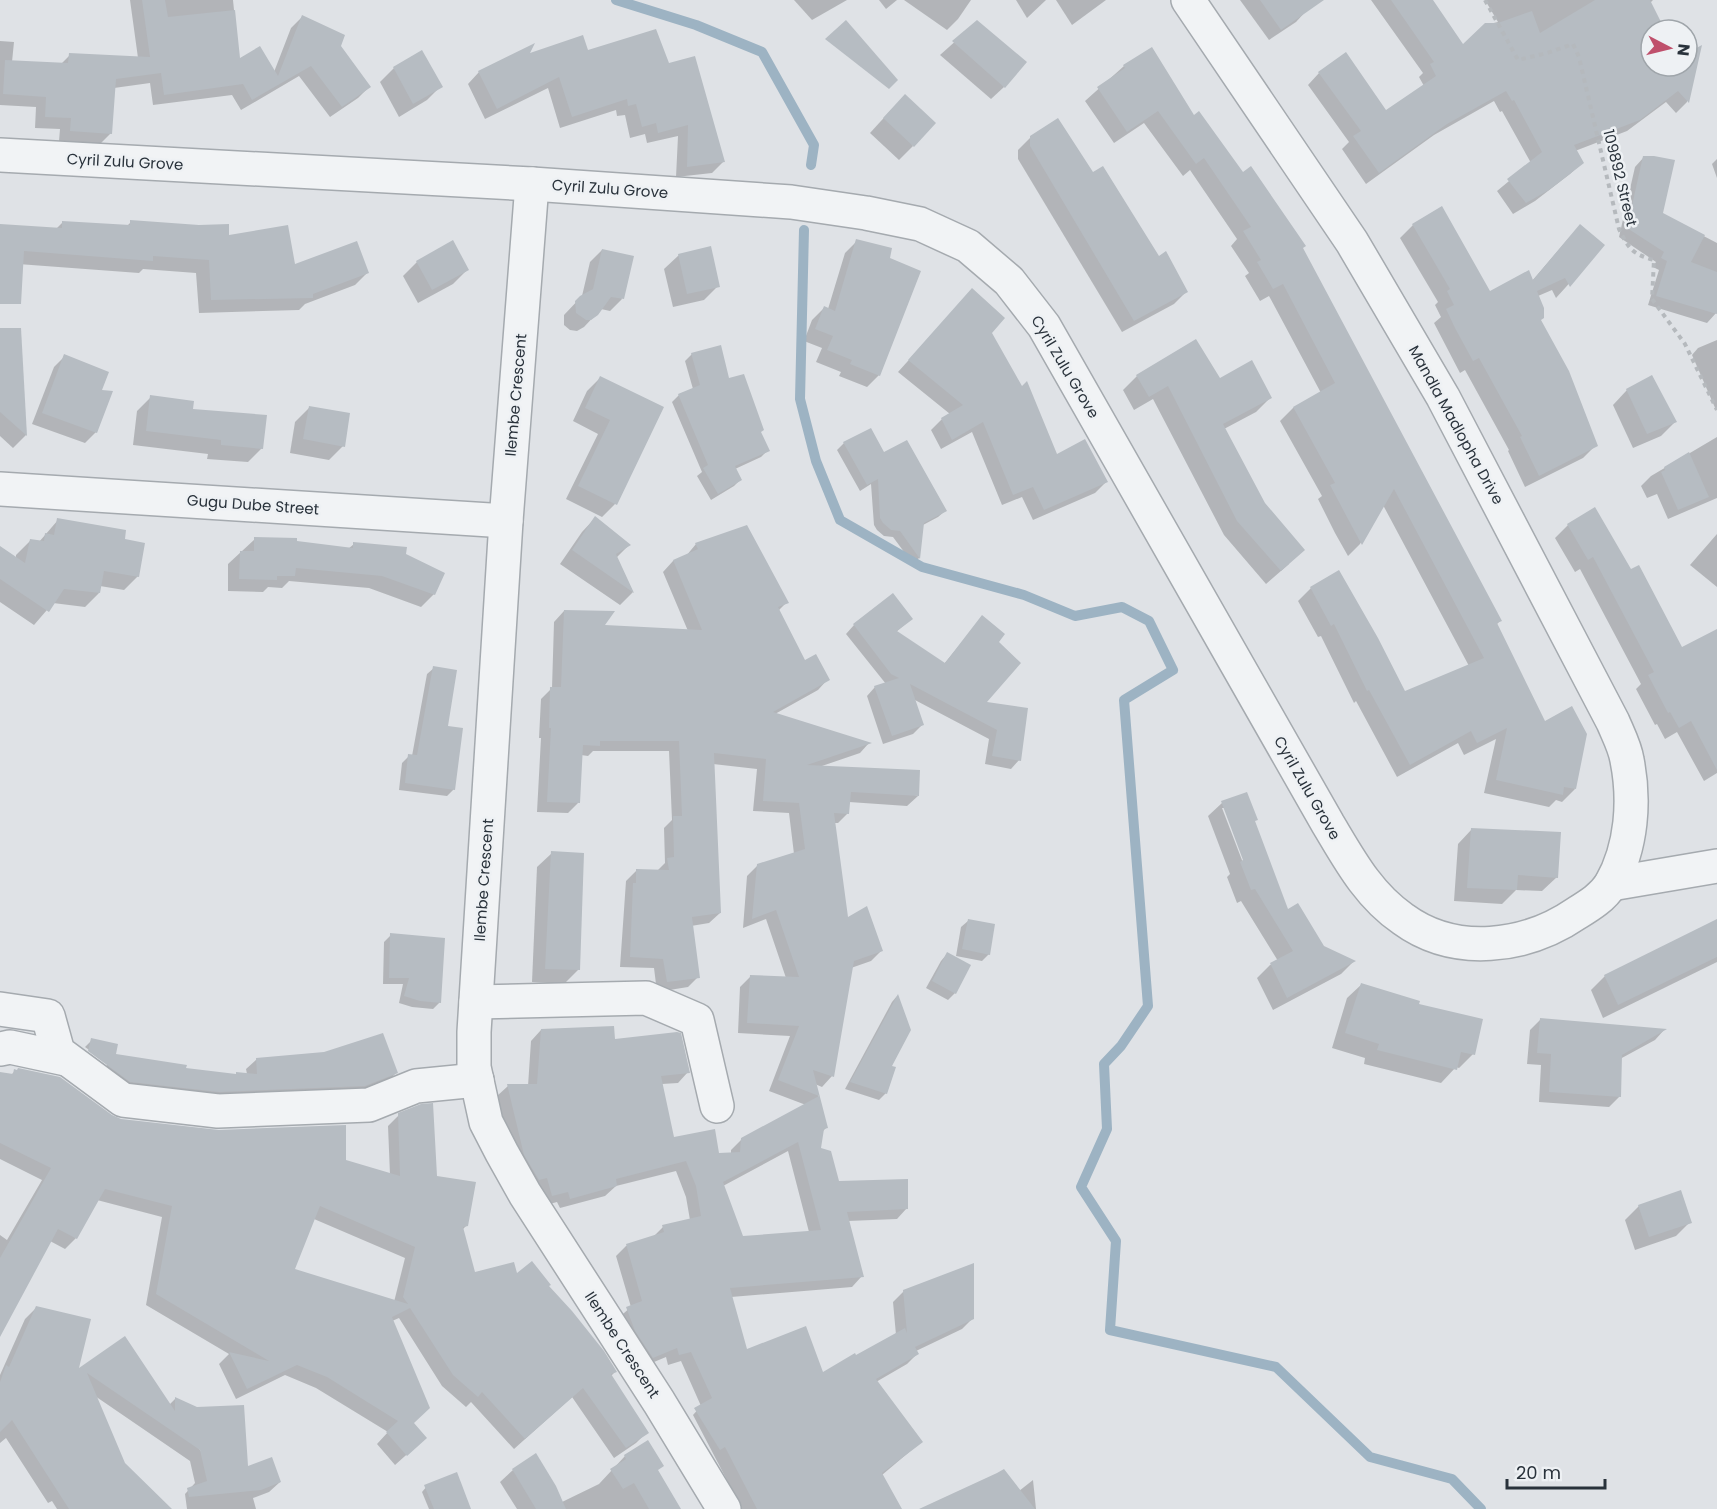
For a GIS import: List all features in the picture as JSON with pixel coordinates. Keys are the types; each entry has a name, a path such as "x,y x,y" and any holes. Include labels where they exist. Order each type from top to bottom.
{"street":[{"name":"Mandla Madlopha Drive","path":"1188,0 1352,242 1443,397 1613,722 1627,758 1632,803 1626,845 1611,884"},
{"name":"Cyril Zulu Grove","path":"0,155 532,184 791,202 920,224 968,246 1009,281 1044,326 1328,824 1360,877 1380,901 1404,920 1434,936 1471,944 1504,943 1535,935 1568,920 1599,899 1611,884"},
{"name":"Ilembe Crescent","path":"532,184 506,521 476,1002 474,1067 486,1122 525,1194 659,1402 724,1509"},
{"name":"Gugu Dube Street","path":"0,489 506,521"},
{"path":"1611,884 1717,866"},
{"path":"476,1002 645,998 697,1020 717,1106"},
{"path":"0,1009 48,1016 58,1052 123,1100 218,1111 369,1105 416,1086 477,1080"},
{"path":"0,1049 10,1047 66,1059"}],"path":[{"name":"109892 Street","path":"1485,0 1518,60 1573,44 1579,57 1619,229 1628,247 1637,255 1654,260 1652,299 1685,344 1717,410"}],"building":[{"path":"142,0 165,0 168,17 235,10 240,58 260,46 278,76 302,15 345,35 341,46 371,87 342,107 311,66 252,100 243,84 164,95 161,73 116,79 112,134 70,131 71,118 45,117 46,97 3,94 5,60 68,63 69,53 150,57"},
{"path":"1260,0 1324,0 1281,30"},
{"path":"1391,0 1433,0 1463,44 1485,23 1498,23 1532,11 1540,33 1595,0 1650,0 1659,18 1639,18 1639,78 1695,78 1689,103 1678,91 1640,120 1574,145 1584,163 1549,190 1526,203 1507,179 1542,152 1514,100 1512,101 1506,91 1447,124 1379,173 1353,136 1361,131 1318,72 1346,52 1386,110 1436,76 1430,64 1434,62"},
{"path":"846,20 898,80 889,89 825,39"},
{"path":"977,20 1027,62 1005,88 952,41"},
{"path":"656,29 669,63 695,56 725,162 687,167 688,125 658,133 656,123 642,127 636,104 628,106 627,99 572,117 559,77 497,109 478,71 535,43 530,53 583,35 588,50"},
{"path":"1152,47 1194,115 1199,111 1243,172 1251,166 1306,246 1303,248 1502,621 1497,623 1545,721 1572,706 1587,734 1576,789 1564,787 1563,795 1496,780 1507,728 1477,743 1471,731 1410,765 1369,690 1367,691 1334,624 1331,626 1310,587 1339,570 1405,691 1484,658 1394,489 1362,545 1330,485 1335,483 1293,407 1335,383 1283,284 1273,289 1257,262 1261,260 1243,231 1251,227 1204,158 1196,164 1158,111 1127,132 1097,87 1125,68 1123,65"},
{"path":"422,50 443,87 413,104 393,67"},
{"path":"905,94 936,123 914,147 883,118"},
{"path":"1058,118 1093,172 1103,166 1159,256 1166,251 1188,292 1134,321 1030,146 1030,136"},
{"path":"1643,156 1675,160 1663,213 1705,235 1691,262 1717,272 1717,314 1656,296 1667,261 1661,258 1664,252 1627,228"},
{"path":"1442,206 1490,291 1529,270 1533,280 1580,224 1605,245 1570,287 1565,278 1537,291 1544,308 1544,318 1541,320 1569,371 1598,446 1539,476 1520,437 1522,436 1479,358 1473,361 1455,328 1446,309 1454,305 1447,291 1450,289 1412,224"},
{"path":"130,220 199,225 229,224 229,235 288,225 295,264 357,241 369,273 313,294 313,298 211,300 209,260 153,256 153,261 24,251 21,304 0,304 0,224 62,228 62,221 130,225"},
{"path":"856,239 892,248 890,258 921,271 880,376 850,364 852,360 827,350 833,336 815,329 824,306 835,311"},
{"path":"453,240 469,270 432,290 416,261"},
{"path":"711,246 720,287 687,294 678,254"},
{"path":"602,249 634,256 624,299 611,297 598,315 591,320 586,320 576,313 575,301 593,289"},
{"path":"972,288 1005,318 992,333 1022,386 1027,381 1057,454 1085,439 1108,482 1044,510 1033,487 1013,495 983,422 952,440 941,418 963,405 908,360"},
{"path":"0,328 21,328 27,436 0,412"},
{"path":"1196,339 1220,378 1252,360 1272,398 1223,424 1265,503 1305,550 1281,571 1237,521 1168,386 1149,397 1136,375"},
{"path":"721,345 729,378 744,374 764,430 761,432 770,451 735,466 742,480 718,494 703,468 708,465 678,394 700,385 691,353"},
{"path":"64,354 109,372 102,390 113,391 97,433 42,413"},
{"path":"1652,375 1677,422 1647,434 1626,389"},
{"path":"600,376 664,407 617,505 578,486 610,420 585,408"},
{"path":"150,395 194,401 193,409 267,415 263,449 221,445 221,440 146,431"},
{"path":"309,406 350,413 345,447 303,439"},
{"path":"871,428 884,452 907,440 947,511 924,523 920,559 900,531 891,530 883,523 880,518 878,479 867,485 843,442"},
{"path":"1689,452 1709,497 1678,510 1661,472 1665,470 1664,467"},
{"path":"1595,507 1631,569 1639,565 1682,647 1717,629 1717,770 1691,721 1679,728 1670,712 1668,713 1648,675 1654,672 1593,557 1588,560 1567,524"},
{"path":"595,516 631,545 616,554 634,593 572,550"},
{"path":"57,518 126,530 125,539 145,543 139,577 104,571 100,593 64,589 49,612 0,579 0,546 25,563 30,539 44,541 45,533 54,535"},
{"path":"747,525 789,603 778,607 805,660 816,654 830,680 773,712 872,743 807,765 920,770 919,796 851,792 849,814 834,813 848,917 867,906 883,951 854,961 834,1077 813,1070 828,1128 824,1129 821,1148 831,1151 839,1181 908,1179 908,1209 847,1212 864,1277 730,1288 747,1349 806,1326 823,1372 905,1328 907,1333 903,1290 974,1263 974,1319 915,1347 919,1354 876,1379 923,1442 882,1473 902,1509 757,1509 725,1447 720,1450 694,1408 712,1398 691,1352 679,1355 677,1348 653,1358 635,1331 626,1307 642,1301 626,1244 664,1232 662,1225 701,1216 696,1186 686,1161 616,1179 617,1186 570,1199 568,1192 552,1196 547,1178 539,1180 524,1155 507,1084 537,1084 541,1029 614,1026 615,1039 681,1033 690,1073 661,1076 674,1137 715,1129 719,1153 740,1152 741,1138 819,1096 778,1080 799,1026 747,1023 750,975 799,977 776,910 752,919 757,864 805,849 799,803 763,801 766,759 714,753 721,913 692,917 700,978 667,982 663,959 630,957 633,883 636,883 636,869 669,870 667,858 674,857 673,816 682,816 679,741 600,741 600,746 583,745 580,803 547,802 551,728 549,728 550,687 561,687 564,610 615,611 605,625 702,630 673,560 698,549 695,543","holes":["798,1142 821,1230 743,1236 723,1182"]},
{"path":"254,537 297,538 297,541 353,548 353,542 407,547 406,554 445,573 435,595 382,576 296,568 295,576 277,576 277,580 239,579 240,551 254,551"},
{"path":"893,593 913,619 897,631 945,663 982,615 1005,634 999,642 1021,663 987,702 1028,708 1021,761 992,756 997,730 910,684 924,725 892,736 874,686 899,678 891,674 853,624"},
{"path":"433,666 457,670 448,726 463,728 455,790 405,783 408,754 417,755"},
{"path":"1247,792 1258,820 1255,821 1288,909 1298,903 1324,946 1356,961 1287,998 1270,963 1293,951 1255,889 1251,890 1240,862 1243,860 1221,801"},
{"path":"1471,828 1561,832 1558,878 1518,875 1517,890 1467,888"},
{"path":"551,851 584,853 580,970 545,969"},
{"path":"968,919 995,924 990,955 962,949"},
{"path":"1717,919 1717,957 1618,1005 1604,975"},
{"path":"390,933 445,938 441,1003 420,1001 404,996 409,978 389,978"},
{"path":"947,952 971,965 956,994 932,981"},
{"path":"1361,983 1420,1001 1419,1004 1483,1019 1475,1055 1461,1052 1457,1070 1377,1050 1379,1044 1345,1033"},
{"path":"898,994 911,1030 892,1066 896,1067 887,1094 850,1082"},
{"path":"1540,1018 1667,1029 1622,1055 1621,1097 1549,1092 1551,1054 1537,1053"},
{"path":"383,1033 398,1073 365,1086 219,1092 130,1082 88,1051 91,1038 118,1044 116,1054 187,1065 186,1068 257,1074 256,1058 324,1052"},
{"path":"18,1068 60,1077 112,1115 121,1119 219,1130 346,1125 346,1160 400,1176 398,1113 421,1104 433,1103 437,1176 476,1182 468,1226 463,1227 475,1272 514,1262 517,1273 532,1261 551,1285 549,1286 604,1351 617,1372 611,1374 649,1433 626,1448 583,1388 525,1439 482,1392 478,1397 453,1375 410,1308 392,1317 430,1408 414,1423 427,1438 407,1456 386,1432 398,1421 327,1377 297,1365 247,1389 229,1352 269,1361 156,1294 172,1206 105,1189 77,1239 58,1229 0,1337 0,1258 51,1168 0,1143 0,1072 13,1074 14,1069","holes":["320,1206 415,1247 403,1297 408,1304 295,1269"]},
{"path":"1681,1190 1692,1223 1649,1237 1638,1205"},
{"path":"36,1306 91,1319 79,1368 125,1336 175,1411 175,1397 197,1407 244,1405 248,1466 272,1457 281,1482 261,1490 189,1497 187,1488 207,1481 200,1450 87,1373 125,1463 172,1509 69,1509 12,1420 0,1432 0,1382 6,1365 9,1367"},
{"path":"648,1440 664,1466 658,1470 681,1509 649,1509 634,1483 623,1489 610,1469 626,1459 624,1455"},
{"path":"536,1453 556,1486 566,1509 536,1509 512,1469"},
{"path":"1004,1469 1035,1509 919,1509 997,1473"},
{"path":"457,1472 471,1509 434,1509 424,1485"}],"waterway":[{"path":"616,0 696,25 762,52 814,145 811,165"},
{"path":"804,230 800,399 816,461 840,520 922,567 1024,595 1075,616 1122,607 1149,621 1173,670 1124,700 1148,1006 1121,1046 1104,1064 1107,1129 1081,1187 1116,1241 1110,1330 1276,1367 1370,1457 1452,1479 1481,1509"}]}
